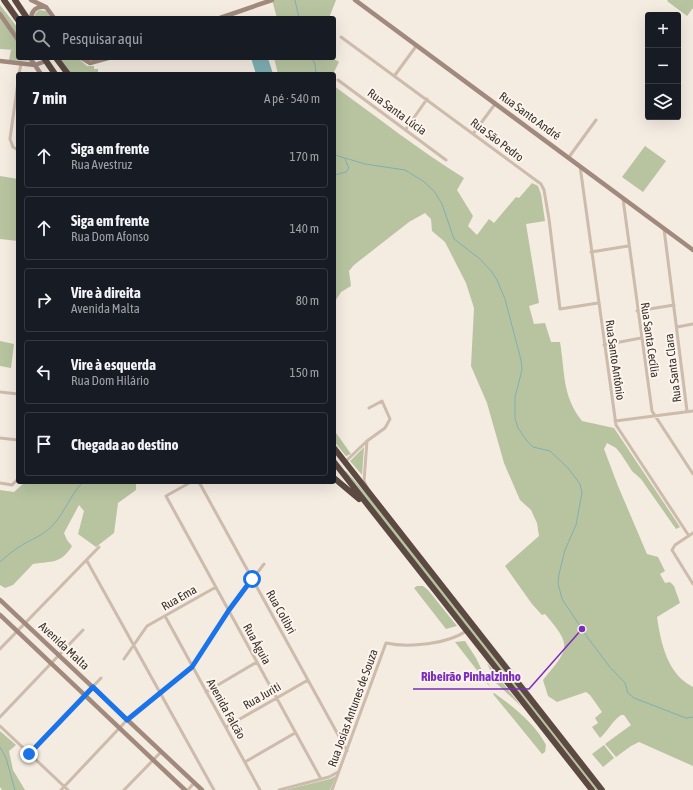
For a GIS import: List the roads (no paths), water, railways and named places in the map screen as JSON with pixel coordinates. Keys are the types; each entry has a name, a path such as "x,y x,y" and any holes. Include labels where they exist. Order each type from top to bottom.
{"highway":[{"path":"4,0 16,17"},
{"path":"15,0 26,16"},
{"path":"0,3 11,10"},
{"path":"46,60 54,72"},
{"path":"56,60 66,72"},
{"path":"338,465 343,466 373,498 602,790"},
{"path":"338,465 466,631 592,790"},
{"path":"336,480 354,494 400,546"}],"street":[{"path":"31,0 46,8 52,16"},
{"path":"226,16 272,0"},
{"name":"Rua Santo André","path":"355,0 693,250"},
{"path":"31,16 32,12 36,8 46,8"},
{"path":"0,14 16,37"},
{"name":"Rua São Pedro","path":"340,36 396,75 541,184 543,188 560,309 598,303"},
{"path":"396,75 417,45"},
{"path":"31,60 40,72"},
{"path":"0,61 35,65 43,60"},
{"path":"85,60 90,63 101,60"},
{"path":"19,72 21,64"},
{"name":"Rua Santa Lúcia","path":"338,80 446,160"},
{"path":"16,96 10,144 16,148"},
{"path":"406,129 427,99"},
{"path":"473,134 495,104"},
{"path":"568,157 596,120"},
{"name":"Rua Santo Antônio","path":"580,166 616,425 688,536"},
{"name":"Rua Santa Cecília","path":"623,197 628,246 652,411 693,474"},
{"name":"Rua Santa Clara","path":"664,228 687,412"},
{"path":"591,252 628,246"},
{"path":"637,310 674,304"},
{"path":"677,327 693,324"},
{"path":"604,345 641,338"},
{"path":"0,392 16,394"},
{"path":"338,465 385,428 390,419 382,402 369,408"},
{"path":"615,421 693,411"},
{"path":"0,438 16,440"},
{"path":"367,441 364,481 373,498"},
{"path":"0,483 12,485 16,481"},
{"name":"Rua Águia","path":"187,484 166,496 321,779"},
{"name":"Rua Colibri","path":"200,484 347,751"},
{"path":"693,533 675,545 672,550 693,584"},
{"path":"0,649 99,547"},
{"path":"87,561 214,790"},
{"path":"60,790 127,720 192,667 229,610 264,564"},
{"name":"Rua Ema","path":"134,645 150,624 216,587"},
{"name":"Avenida Malta","path":"0,600 202,790"},
{"name":"Avenida Malta","path":"0,615 185,790"},
{"name":"Avenida Falcão","path":"165,616 260,790"},
{"path":"0,717 82,630"},
{"name":"Rua Josias Antunes de Souza","path":"332,790 386,643 409,646 458,638 466,631"},
{"path":"124,659 134,645"},
{"path":"206,692 257,662"},
{"path":"29,754 101,678"},
{"name":"Rua Juriti","path":"226,727 308,680"},
{"path":"0,726 68,790"},
{"path":"245,762 296,733"},
{"path":"124,790 160,752"},
{"path":"279,790 321,779 339,772"},
{"path":"188,790 194,783"}],"water":[{"path":"252,60 269,60 272,72 255,72"}],"waterway":[{"path":"295,0 299,16"},
{"path":"313,60 316,72"},
{"path":"336,155 365,164 405,170 423,181 434,191 442,204 454,239 480,259 492,272 505,299 521,360 522,370 515,397 515,418 518,428 533,447 550,451 568,468 580,484 582,493 576,525 565,550 559,574 558,583 562,599 588,638 609,666 625,683 628,693 634,698 686,718 693,717"},
{"path":"336,174 346,172 349,168 345,159"},
{"path":"0,562 14,550 49,529 81,484"},
{"path":"0,747 6,758 15,790"}],"place":[{"name":"Ribeirão Pinhalzinho","path":"582,629"}]}
